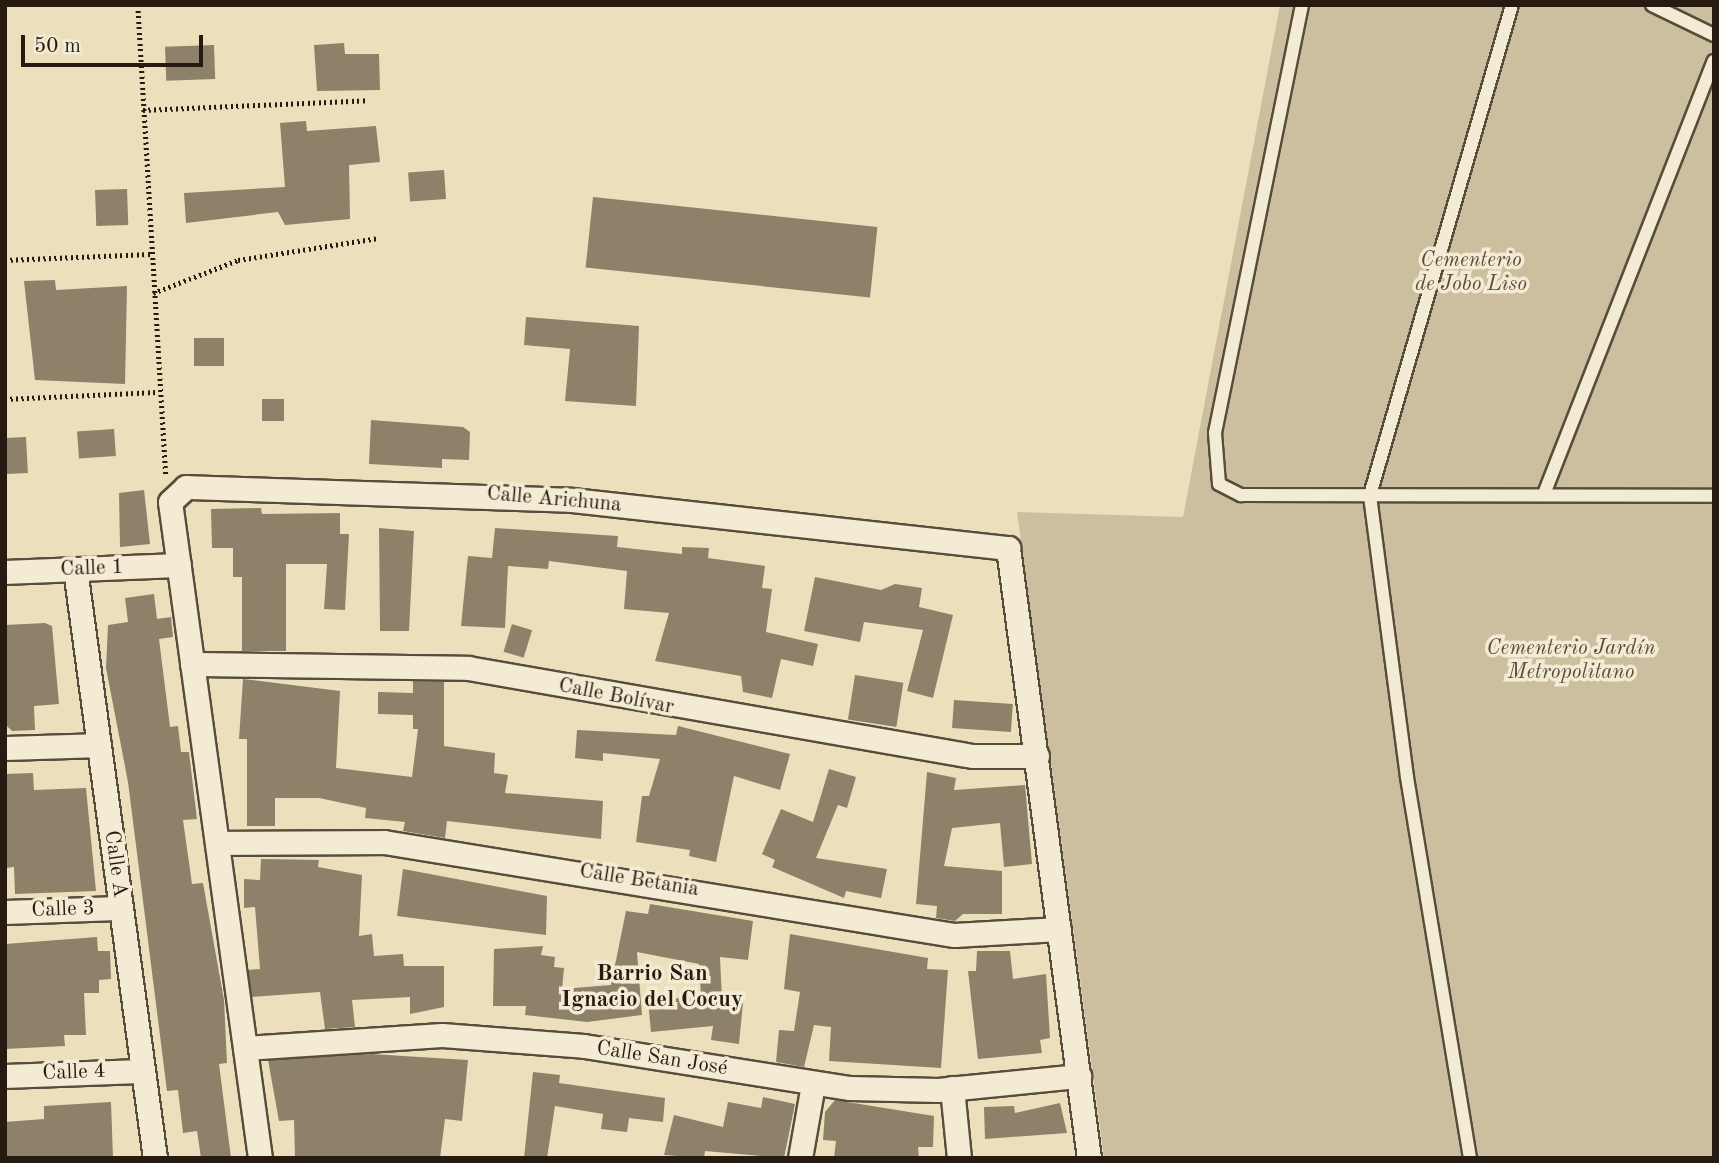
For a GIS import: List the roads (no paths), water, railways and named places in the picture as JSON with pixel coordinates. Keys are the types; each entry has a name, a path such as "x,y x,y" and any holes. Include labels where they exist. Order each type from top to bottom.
{"street":[{"name":"Calle Arichuna","path":"179,565 172,493 186,487 472,493 1008,548 1037,756"},
{"name":"Calle 1","path":"5,572 179,565"},
{"path":"179,565 260,1158"},
{"name":"Calle A","path":"75,569 155,1158"},
{"name":"Calle Bolívar","path":"192,664 468,668 972,756 1037,756"},
{"path":"5,748 99,745"},
{"path":"1037,756 1089,1158"},
{"name":"Calle Betania","path":"217,843 384,842 954,936 1059,929"},
{"name":"Calle 3","path":"5,912 121,908"},
{"name":"Calle San José","path":"245,1048 405,1036 520,1038 813,1084 952,1088 1079,1076"},
{"name":"Calle 4","path":"5,1076 143,1071"},
{"path":"800,1158 813,1084"},
{"path":"952,1088 959,1158"}],"lane":[{"path":"1302,5 1212,464 1224,489 1241,495 1714,496"},
{"path":"1471,1158 1407,777 1370,495 1511,5"},
{"path":"1652,5 1714,35"},
{"path":"1544,494 1714,61"}],"district":[{"name":"Barrio San Ignacio del Cocuy","path":"652,987"}],"park label":[{"name":"Cementerio de Jobo Liso","path":"1471,273"},
{"name":"Cementerio Jardín Metropolitano","path":"1571,661"}]}
